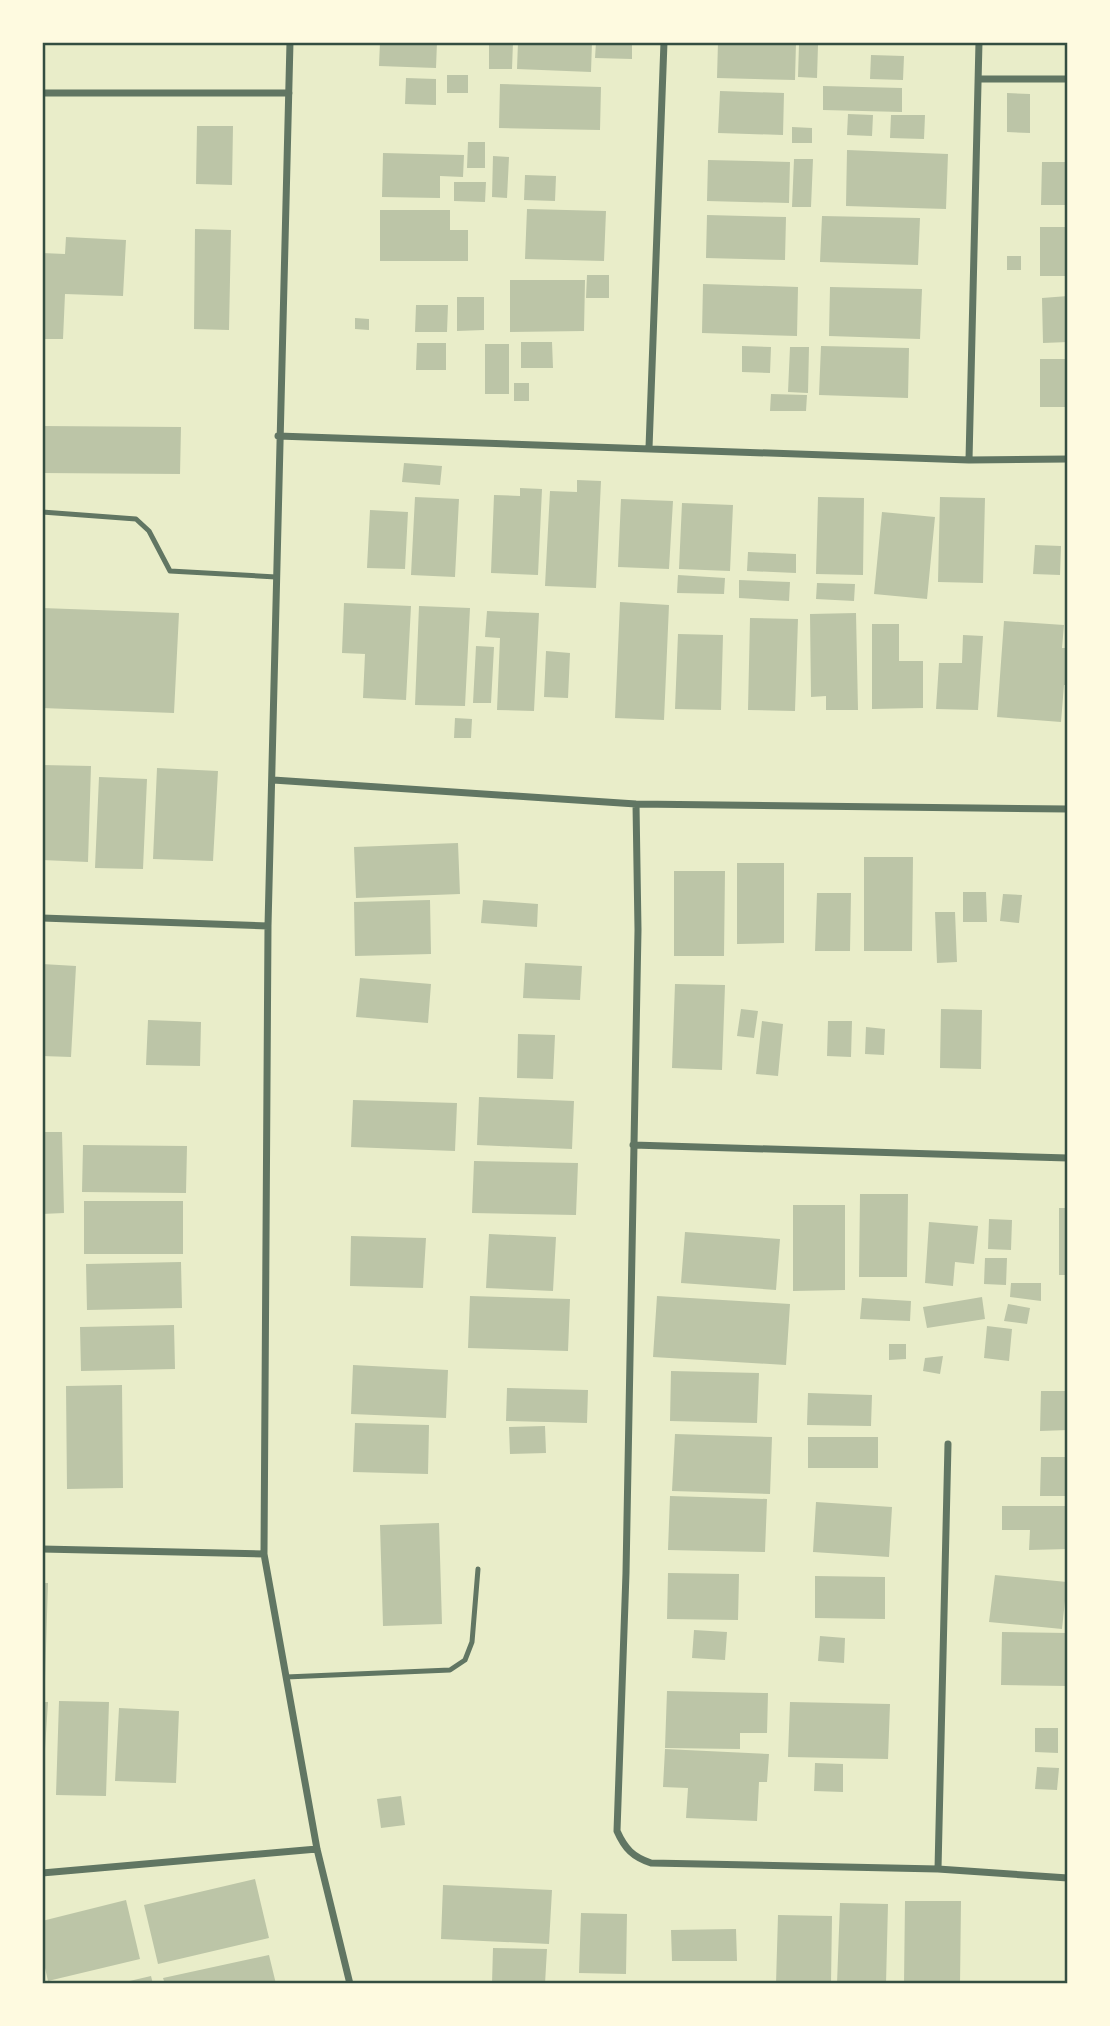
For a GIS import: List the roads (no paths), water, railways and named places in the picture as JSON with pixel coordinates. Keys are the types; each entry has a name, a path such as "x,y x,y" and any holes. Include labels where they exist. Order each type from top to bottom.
{"street":[{"path":"290,42 278,436 268,926 264,1554 317,1849 350,1984"},
{"path":"649,448 664,42"},
{"path":"969,460 979,42"},
{"path":"979,79 1068,79"},
{"path":"42,93 289,93"},
{"path":"278,436 969,460 1068,459"},
{"path":"273,780 636,804 1068,809"},
{"path":"636,804 638,930 626,1573 617,1831 628,1851 636,1858 651,1863 939,1869 1068,1878"},
{"path":"42,918 268,926"},
{"path":"633,1145 1068,1158"},
{"path":"939,1869 948,1444"},
{"path":"42,1549 264,1554"},
{"path":"42,1872 317,1849"}],"lane":[{"path":"42,512 136,519 149,531 170,571 276,577"},
{"path":"286,1677 450,1670 465,1660 472,1642 478,1569"}]}
